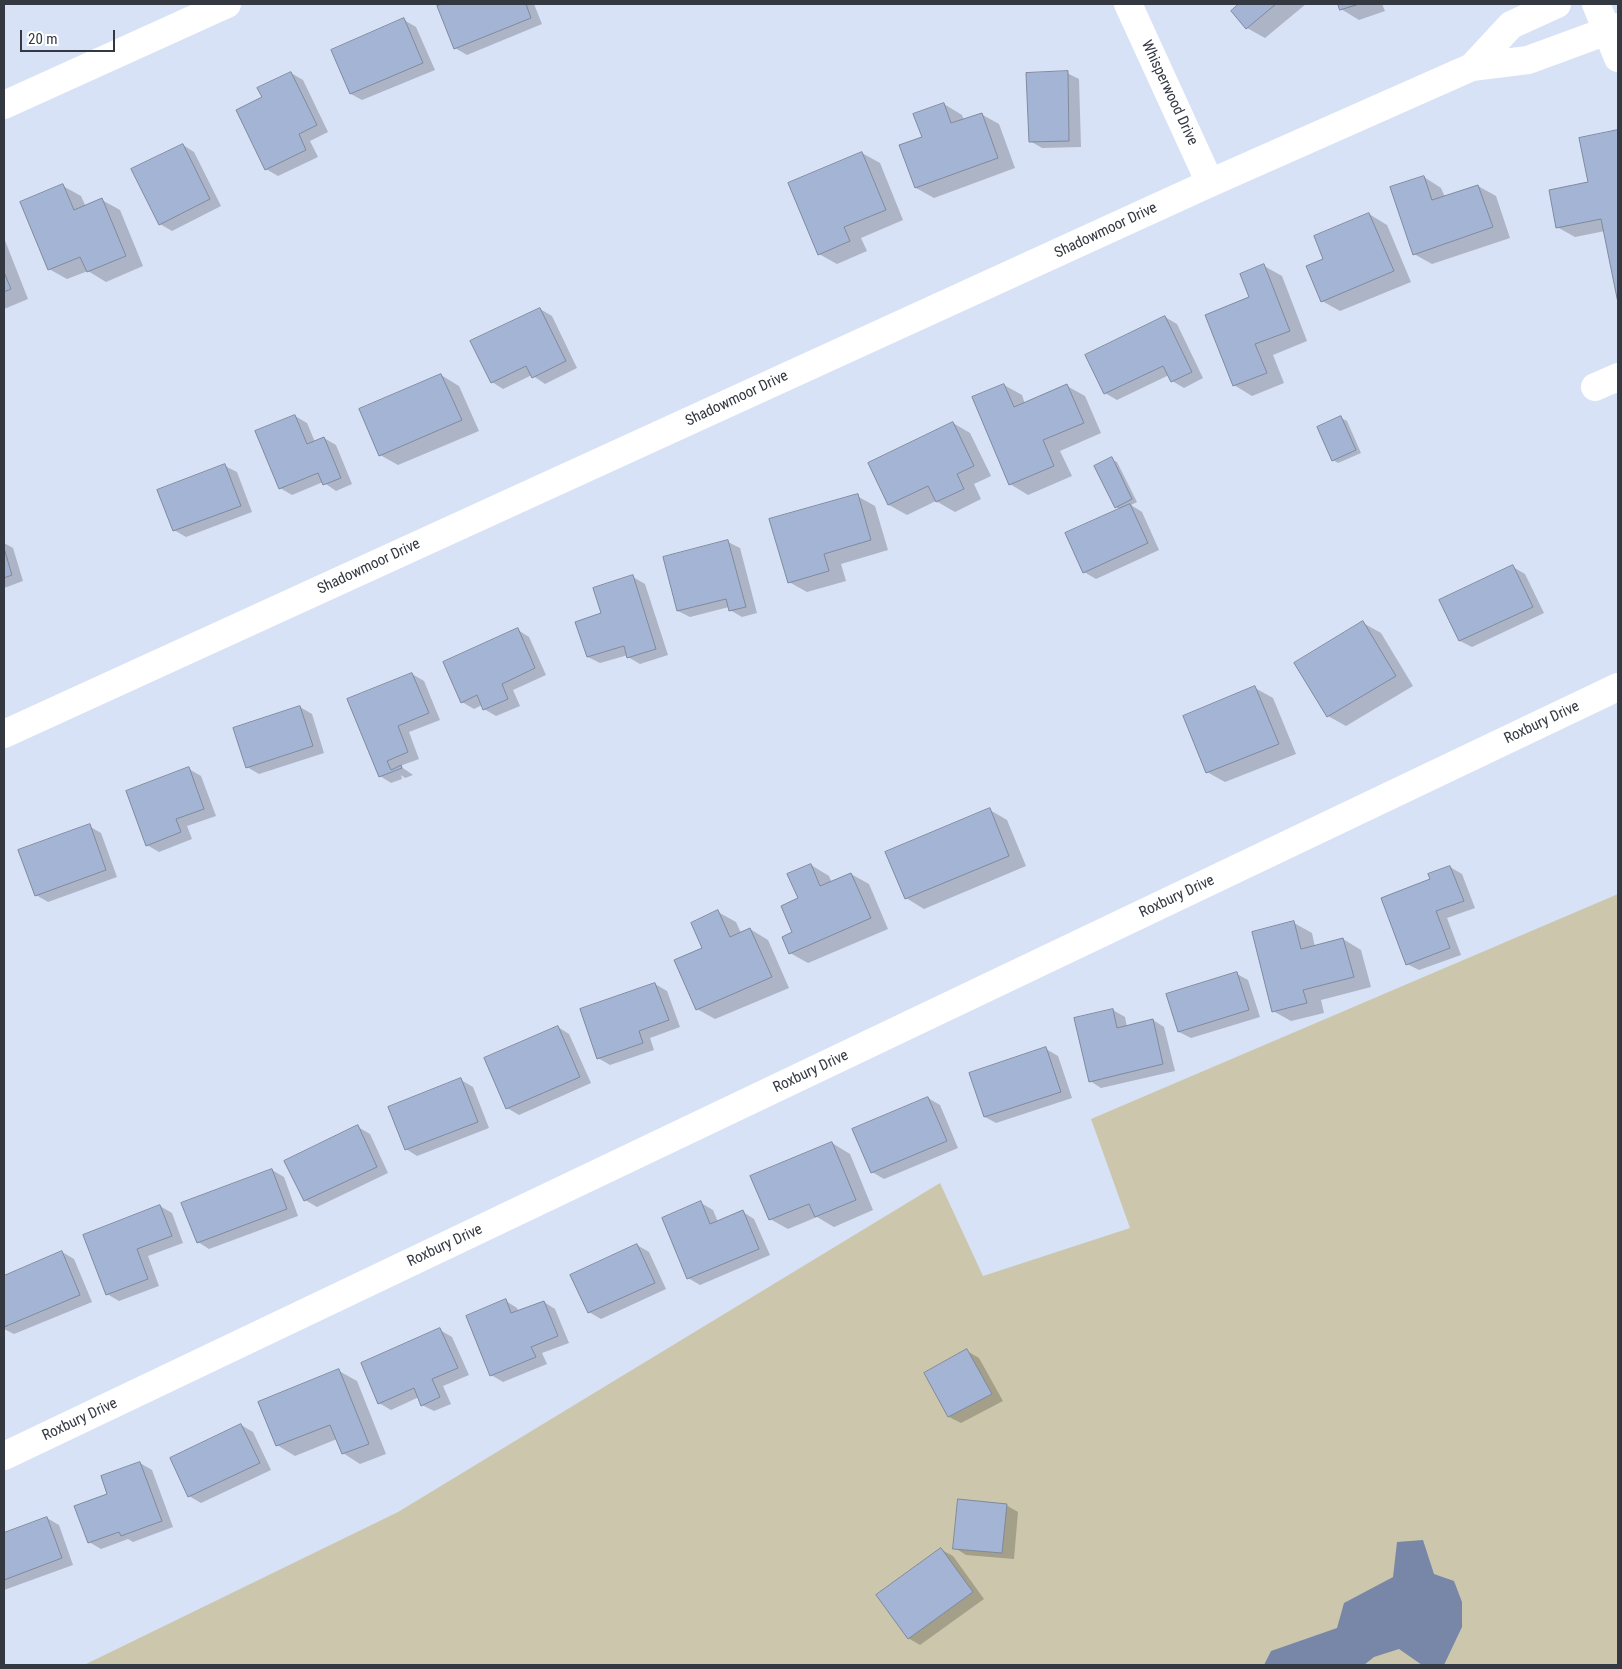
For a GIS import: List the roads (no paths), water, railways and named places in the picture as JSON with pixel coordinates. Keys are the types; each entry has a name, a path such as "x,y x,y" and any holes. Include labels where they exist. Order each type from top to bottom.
{"street":[{"path":"4,106 227,4"},
{"name":"Whisperwood Drive","path":"1128,4 1210,183"},
{"name":"Shadowmoor Drive","path":"1472,67 1511,25 1557,4"},
{"path":"1596,4 1612,29 1618,58"},
{"name":"Shadowmoor Drive","path":"4,734 1210,183 1472,67 1528,60 1612,29"},
{"name":"Roxbury Drive","path":"4,1456 1618,687"}],"water":[{"path":"1423,1540 1434,1574 1454,1581 1462,1602 1462,1627 1444,1665 1422,1665 1399,1649 1374,1657 1364,1665 1264,1665 1271,1651 1337,1628 1344,1603 1393,1577 1397,1542"}]}
